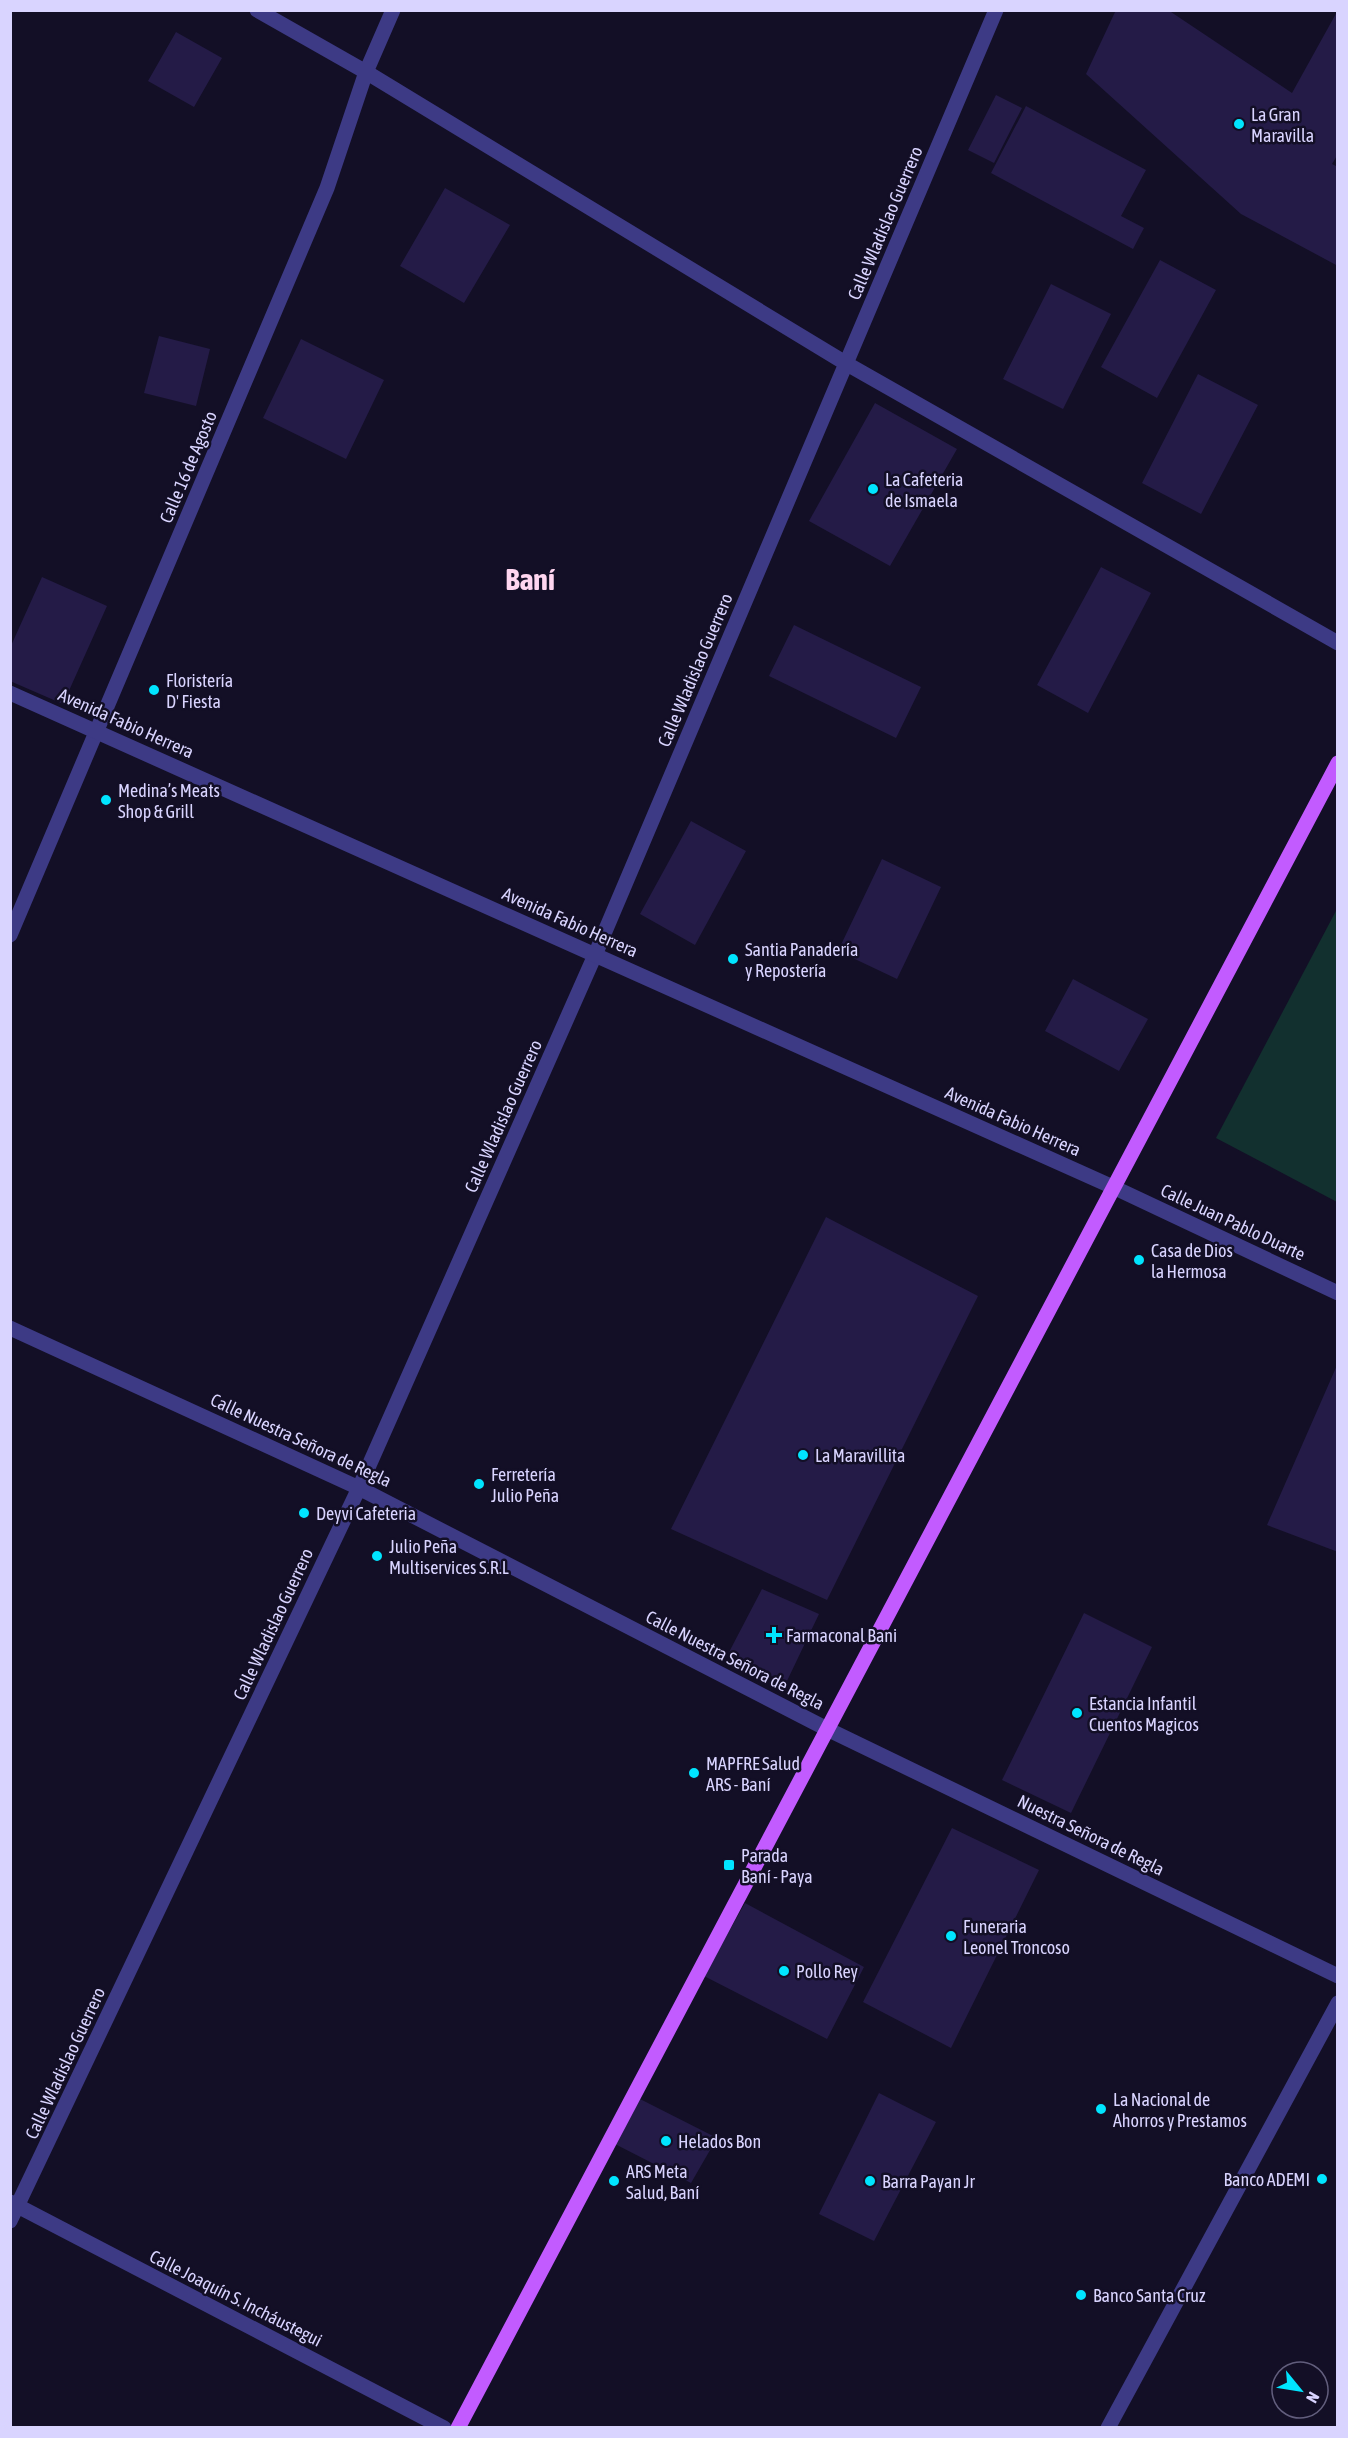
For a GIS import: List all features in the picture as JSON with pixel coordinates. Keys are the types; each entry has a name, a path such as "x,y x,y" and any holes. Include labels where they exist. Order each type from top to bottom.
{"main road":[{"path":"458,2427 1338,764"}],"street":[{"path":"257,10 366,72 847,364 1338,643"},
{"name":"Calle 16 de Agosto","path":"10,935 327,188 366,72 393,10"},
{"name":"Calle Wladislao Guerrero","path":"10,2221 14,2204 359,1488 595,955 996,10"},
{"name":"Avenida Fabio Herrera","path":"10,693 1113,1186"},
{"name":"Calle Juan Pablo Duarte","path":"1113,1186 1338,1293"},
{"name":"Calle Nuestra Señora de Regla","path":"10,1328 359,1488 826,1729"},
{"name":"Nuestra Señora de Regla","path":"826,1729 1338,1976"},
{"path":"1108,2427 1338,2003"},
{"name":"Calle Joaquín S. Incháustegui","path":"14,2204 444,2427"}],"green space":[{"path":"1337,909 1338,1202 1216,1138"}],"building":[{"name":"La Gran Maravilla","path":"1116,10 1168,10 1292,93 1338,10 1338,154 1332,164 1338,167 1338,266 1241,214 1086,74"},
{"path":"176,32 222,58 194,107 148,81"},
{"path":"996,95 1022,108 994,163 968,150"},
{"path":"1026,106 1146,170 1121,216 1144,228 1133,249 991,173"},
{"path":"445,188 510,225 464,303 400,266"},
{"path":"1160,260 1216,290 1157,398 1101,367"},
{"path":"1051,284 1111,314 1063,409 1003,379"},
{"path":"159,336 210,349 196,406 144,393"},
{"path":"301,339 384,380 346,459 263,418"},
{"path":"1198,374 1258,405 1201,514 1142,483"},
{"path":"875,403 957,449 890,566 809,521"},
{"path":"1101,567 1151,593 1088,713 1037,685"},
{"path":"42,577 107,606 63,704 10,681 10,648"},
{"path":"794,625 921,687 896,738 769,676"},
{"path":"691,821 746,851 695,945 640,914"},
{"path":"882,859 941,887 897,979 838,951"},
{"path":"1073,979 1148,1019 1119,1071 1045,1031"},
{"name":"La Maravillita","path":"826,1217 978,1296 827,1600 671,1529"},
{"path":"1338,1363 1338,1552 1267,1525"},
{"name":"Farmaconal Bani","path":"762,1589 819,1614 786,1683 727,1656"},
{"name":"Estancia Infantil Cuentos Magicos","path":"1084,1613 1152,1647 1071,1813 1002,1780"},
{"name":"Funeraria Leonel Troncoso","path":"952,1828 1039,1870 951,2048 863,2002"},
{"name":"Pollo Rey","path":"745,1903 864,1967 827,2039 704,1976"},
{"name":"Barra Payan Jr","path":"879,2093 936,2122 874,2241 819,2214"},
{"name":"Helados Bon","path":"640,2099 717,2138 691,2183 615,2144"}],"place":[{"name":"La Gran Maravilla","path":"1239,124"},
{"name":"La Cafeteria de Ismaela","path":"873,489"},
{"name":"Floristería D' Fiesta","path":"154,690"},
{"name":"Medina’s Meats Shop & Grill","path":"106,800"},
{"name":"Santia Panadería y Repostería","path":"733,959"},
{"name":"Casa de Dios la Hermosa","path":"1139,1260"},
{"name":"La Maravillita","path":"803,1455"},
{"name":"Ferretería Julio Peña","path":"479,1484"},
{"name":"Deyvi Cafeteria","path":"304,1513"},
{"name":"Julio Peña Multiservices S.R.L","path":"377,1556"},
{"name":"Farmaconal Bani","path":"774,1635"},
{"name":"Estancia Infantil Cuentos Magicos","path":"1077,1713"},
{"name":"MAPFRE Salud ARS - Baní","path":"694,1773"},
{"name":"Parada Baní - Paya","path":"729,1865"},
{"name":"Funeraria Leonel Troncoso","path":"951,1936"},
{"name":"Pollo Rey","path":"784,1971"},
{"name":"La Nacional de Ahorros y Prestamos","path":"1101,2109"},
{"name":"Helados Bon","path":"666,2141"},
{"name":"Banco ADEMI","path":"1322,2179"},
{"name":"ARS Meta Salud, Baní","path":"614,2181"},
{"name":"Barra Payan Jr","path":"870,2181"},
{"name":"Banco Santa Cruz","path":"1081,2295"}],"district":[{"name":"Baní","path":"530,579"}]}
